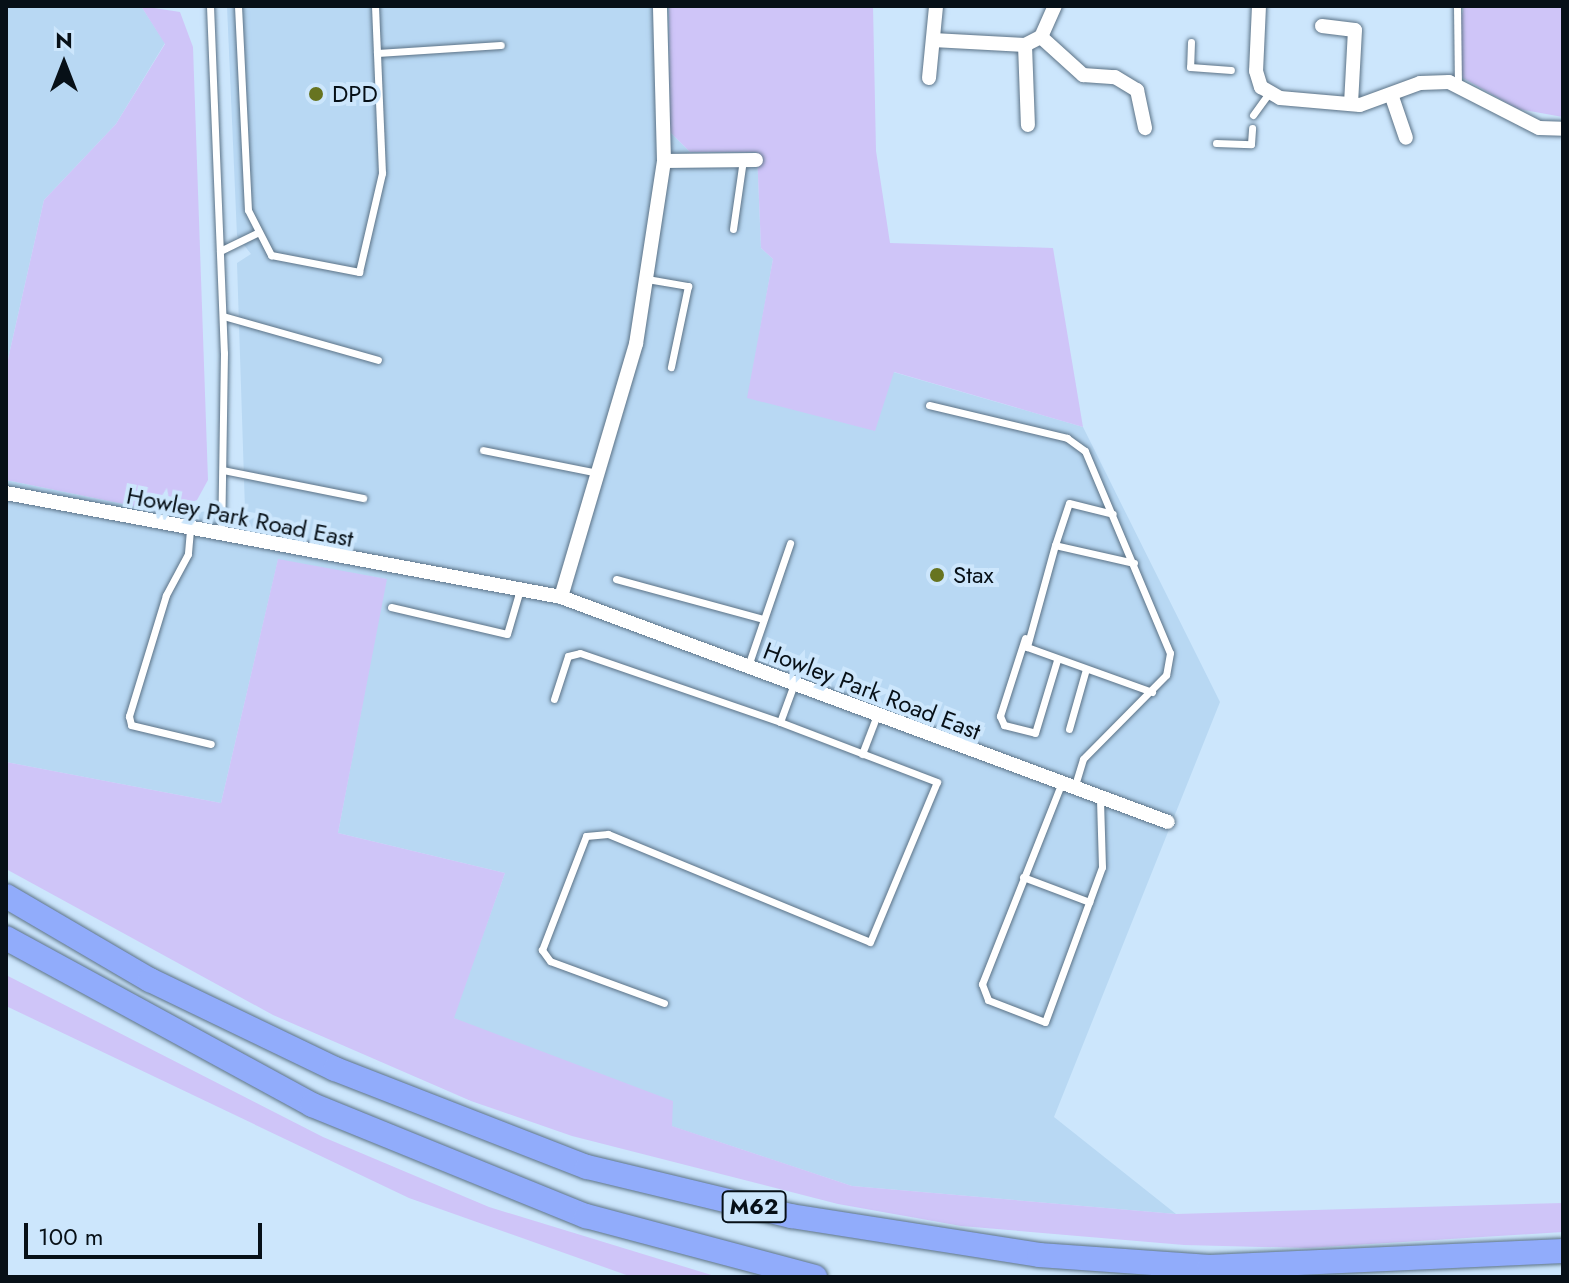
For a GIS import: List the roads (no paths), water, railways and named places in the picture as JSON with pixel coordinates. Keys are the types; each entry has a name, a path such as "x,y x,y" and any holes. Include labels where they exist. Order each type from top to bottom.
{"highway":[{"name":"M62","path":"6,896 150,980 335,1069 587,1167 791,1216 1039,1255 1210,1267 1563,1251"},
{"name":"M62","path":"6,938 312,1105 586,1216 815,1277"}],"street":[{"path":"561,597 636,344 664,161 660,6"},
{"path":"929,78 936,6"},
{"path":"933,40 1025,45 1041,37 1055,6"},
{"path":"1259,6 1253,66 1269,93 1298,100 1351,104 1392,97 1420,83 1458,86 1525,123 1563,129"},
{"path":"1322,26 1355,30 1351,104"},
{"path":"1041,37 1083,75 1115,77 1137,90 1145,128"},
{"path":"1025,45 1028,125"},
{"path":"1392,97 1406,138"},
{"path":"664,161 750,160"},
{"name":"Howley Park Road East","path":"6,493 519,593 561,597 795,682 1067,789 1168,822"}],"lane":[{"path":"210,6 223,316 221,534"},
{"path":"238,6 248,210 271,255 359,272 382,173 375,6"},
{"path":"1457,6 1458,86"},
{"path":"1191,42 1190,67 1231,70"},
{"path":"377,53 501,45"},
{"path":"1253,115 1269,93"},
{"path":"1216,143 1251,144 1252,128"},
{"path":"733,229 750,160"},
{"path":"220,251 259,232"},
{"path":"646,279 688,286 671,367"},
{"path":"223,316 378,360"},
{"path":"929,405 1067,438 1085,451 1170,653 1166,675 1083,759 1023,877 982,993 1045,1022 1105,855 1100,800"},
{"path":"483,450 598,473"},
{"path":"223,470 363,498"},
{"path":"1057,660 1035,733 1004,725 1000,716 1069,503 1113,514"},
{"path":"190,530 188,554 166,595 129,716 131,725 211,744"},
{"path":"748,666 790,543"},
{"path":"1055,545 1134,563"},
{"path":"616,579 763,619"},
{"path":"391,607 507,634 519,593"},
{"path":"1026,636 1032,653 1152,692"},
{"path":"554,699 568,656 580,653 780,722 937,782 870,942 608,834 586,836 542,950 550,961 664,1003"},
{"path":"1069,729 1086,669"},
{"path":"780,722 795,682"},
{"path":"862,754 877,715"},
{"path":"1023,877 1089,902"}],"place":[{"name":"DPD","path":"316,94"},
{"name":"Stax","path":"937,575"}]}
